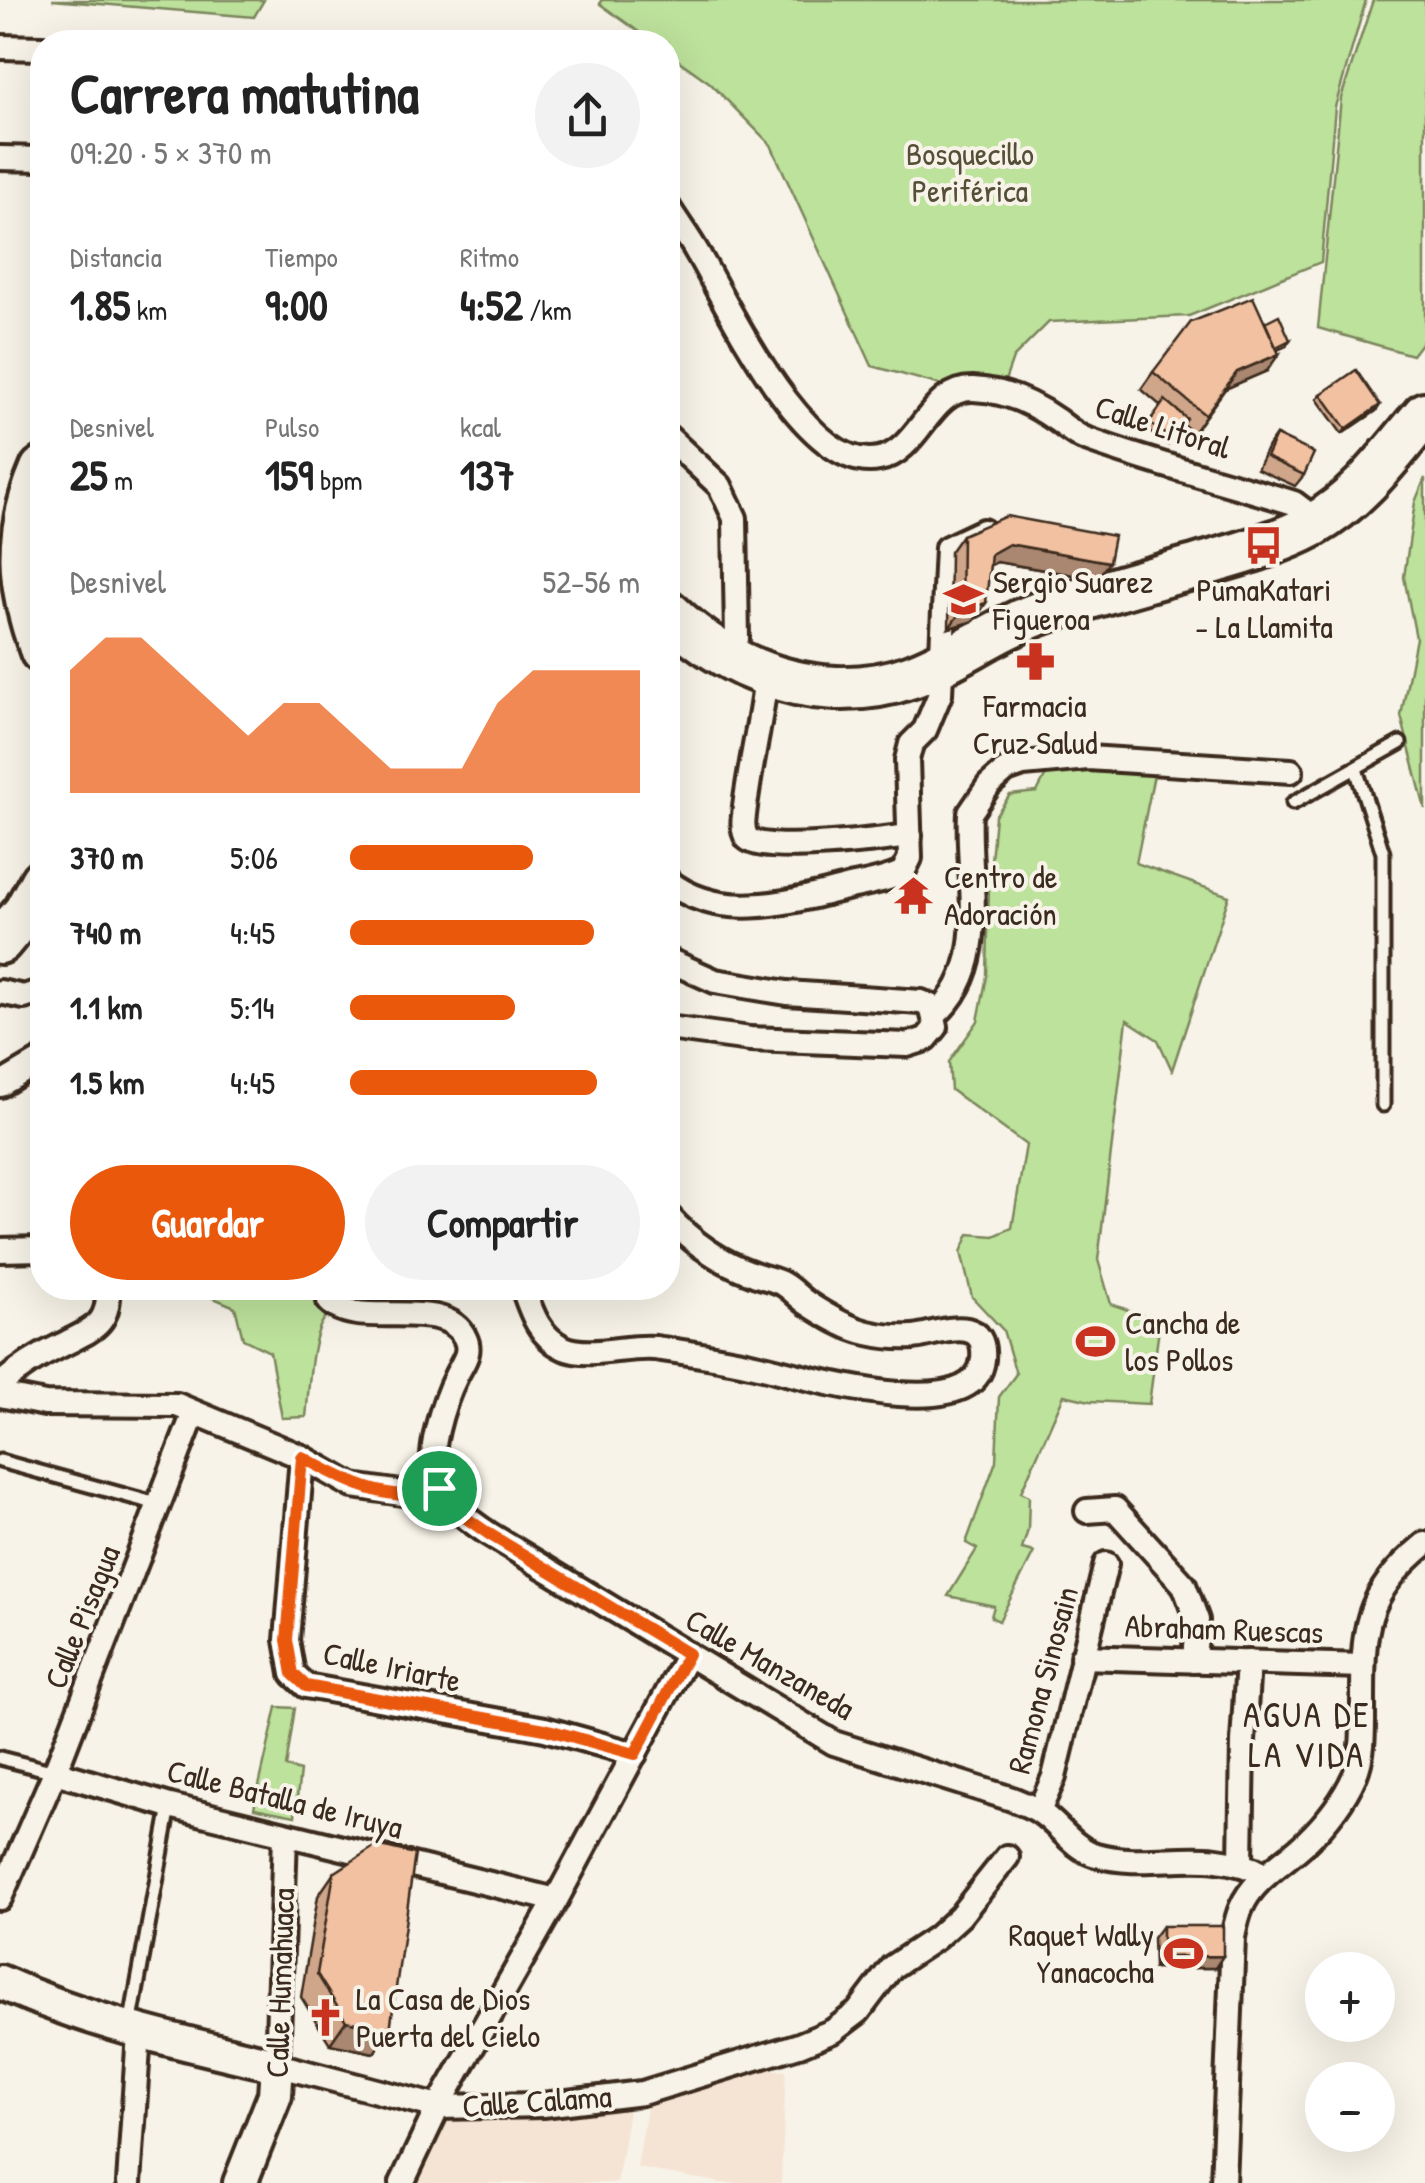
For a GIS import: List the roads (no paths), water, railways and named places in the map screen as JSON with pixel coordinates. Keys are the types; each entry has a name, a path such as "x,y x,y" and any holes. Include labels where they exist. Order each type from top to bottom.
{"highway":[{"path":"680,624 726,657 766,676 836,688 912,679 999,631 1044,612 1224,558 1312,526 1366,484 1425,414"},
{"path":"30,507 20,558 30,610"},
{"path":"0,942 30,904"}],"main road":[{"name":"Calle Calama","path":"0,1982 58,2008 134,2032 277,2065"},
{"name":"Calle Humahuaca","path":"240,2183 276,2095 277,2065"}],"street":[{"path":"0,47 30,48"},
{"path":"0,158 30,158"},
{"name":"Calle Litoral","path":"680,225 773,384 839,452 877,460 898,453 944,400 957,391 1005,394 1029,404 1080,437 1294,503 1306,512 1312,526"},
{"path":"680,448 720,486 734,518 737,638 726,657"},
{"path":"680,888 700,899 772,906 898,875 907,867 910,836 906,760 911,744 925,730 940,694 947,548 986,530 1008,532"},
{"path":"766,676 760,734 744,813 748,839 755,844 783,846 910,836"},
{"path":"936,1015 951,1002 966,969 974,934 970,813 977,798 1006,770 1022,764 1088,758 1291,770"},
{"path":"680,965 715,981 787,993 921,1002 931,1006 936,1015 936,1027 926,1039 907,1045 750,1039 680,1030"},
{"path":"0,992 30,995"},
{"path":"0,1084 30,1067"},
{"path":"528,1300 541,1331 566,1348 655,1348 908,1396 958,1387 980,1368 981,1345 964,1328 952,1327 907,1338 844,1324 804,1301 786,1285 705,1250 680,1230"},
{"path":"0,1250 30,1249"},
{"path":"0,1385 63,1344 95,1329 107,1300"},
{"path":"0,1394 44,1404 177,1405 302,1457 354,1486 416,1496 439,1488 434,1461 437,1428 468,1353 465,1337 451,1323 404,1313 344,1312 330,1300"},
{"name":"Calle Pisagua","path":"0,1898 55,1772 194,1413"},
{"name":"Calle Iriarte","path":"302,1457 287,1640 293,1674 306,1686 545,1729 635,1754"},
{"name":"Calle Manzaneda","path":"439,1488 466,1518 489,1534 834,1742 1012,1799 1039,1811 1092,1854 1241,1862 1266,1875"},
{"path":"1087,1511 1115,1509 1184,1585 1196,1620 1194,1660"},
{"path":"1222,2183 1233,1937 1241,1906 1266,1875 1326,1821 1356,1772 1364,1746 1363,1666 1372,1606 1384,1584 1425,1544"},
{"name":"Ramona Sinosain","path":"1039,1811 1054,1777 1106,1564"},
{"path":"402,2183 438,2107 556,1900 688,1654"},
{"name":"Abraham Ruescas","path":"1082,1658 1363,1666"},
{"path":"1241,1862 1242,1742 1248,1662"},
{"name":"Calle Batalla de Iruya","path":"55,1772 170,1806 556,1900"},
{"name":"Calle Humahuaca","path":"277,2065 285,1835"},
{"name":"Calle Calama","path":"277,2065 438,2107 543,2105 642,2093 799,2046 833,2031 858,2012 892,1968 960,1916 1007,1857"},
{"path":"129,2183 134,2032"}],"lane":[{"path":"1292,803 1400,743"},
{"path":"1356,769 1384,853 1383,1105"},
{"path":"0,1461 161,1504"},
{"name":"Calle Batalla de Iruya","path":"0,1758 55,1772"},
{"path":"134,2032 170,1806"}],"place":[{"name":"PumaKatari - La Llamita","path":"1264,545"},
{"name":"Sergio Suarez Figueroa","path":"963,600"},
{"name":"Farmacia Cruz Salud","path":"1035,661"},
{"name":"Centro de Adoración","path":"914,895"},
{"name":"Cancha de los Pollos","path":"1095,1341"},
{"name":"Raquet Wally Yanacocha","path":"1184,1953"},
{"name":"La Casa de Dios Puerta del Cielo","path":"326,2017"}],"district":[{"name":"AGUA DE LA VIDA","path":"1307,1735"}],"park label":[{"name":"Bosquecillo Periférica","path":"970,172"}]}
